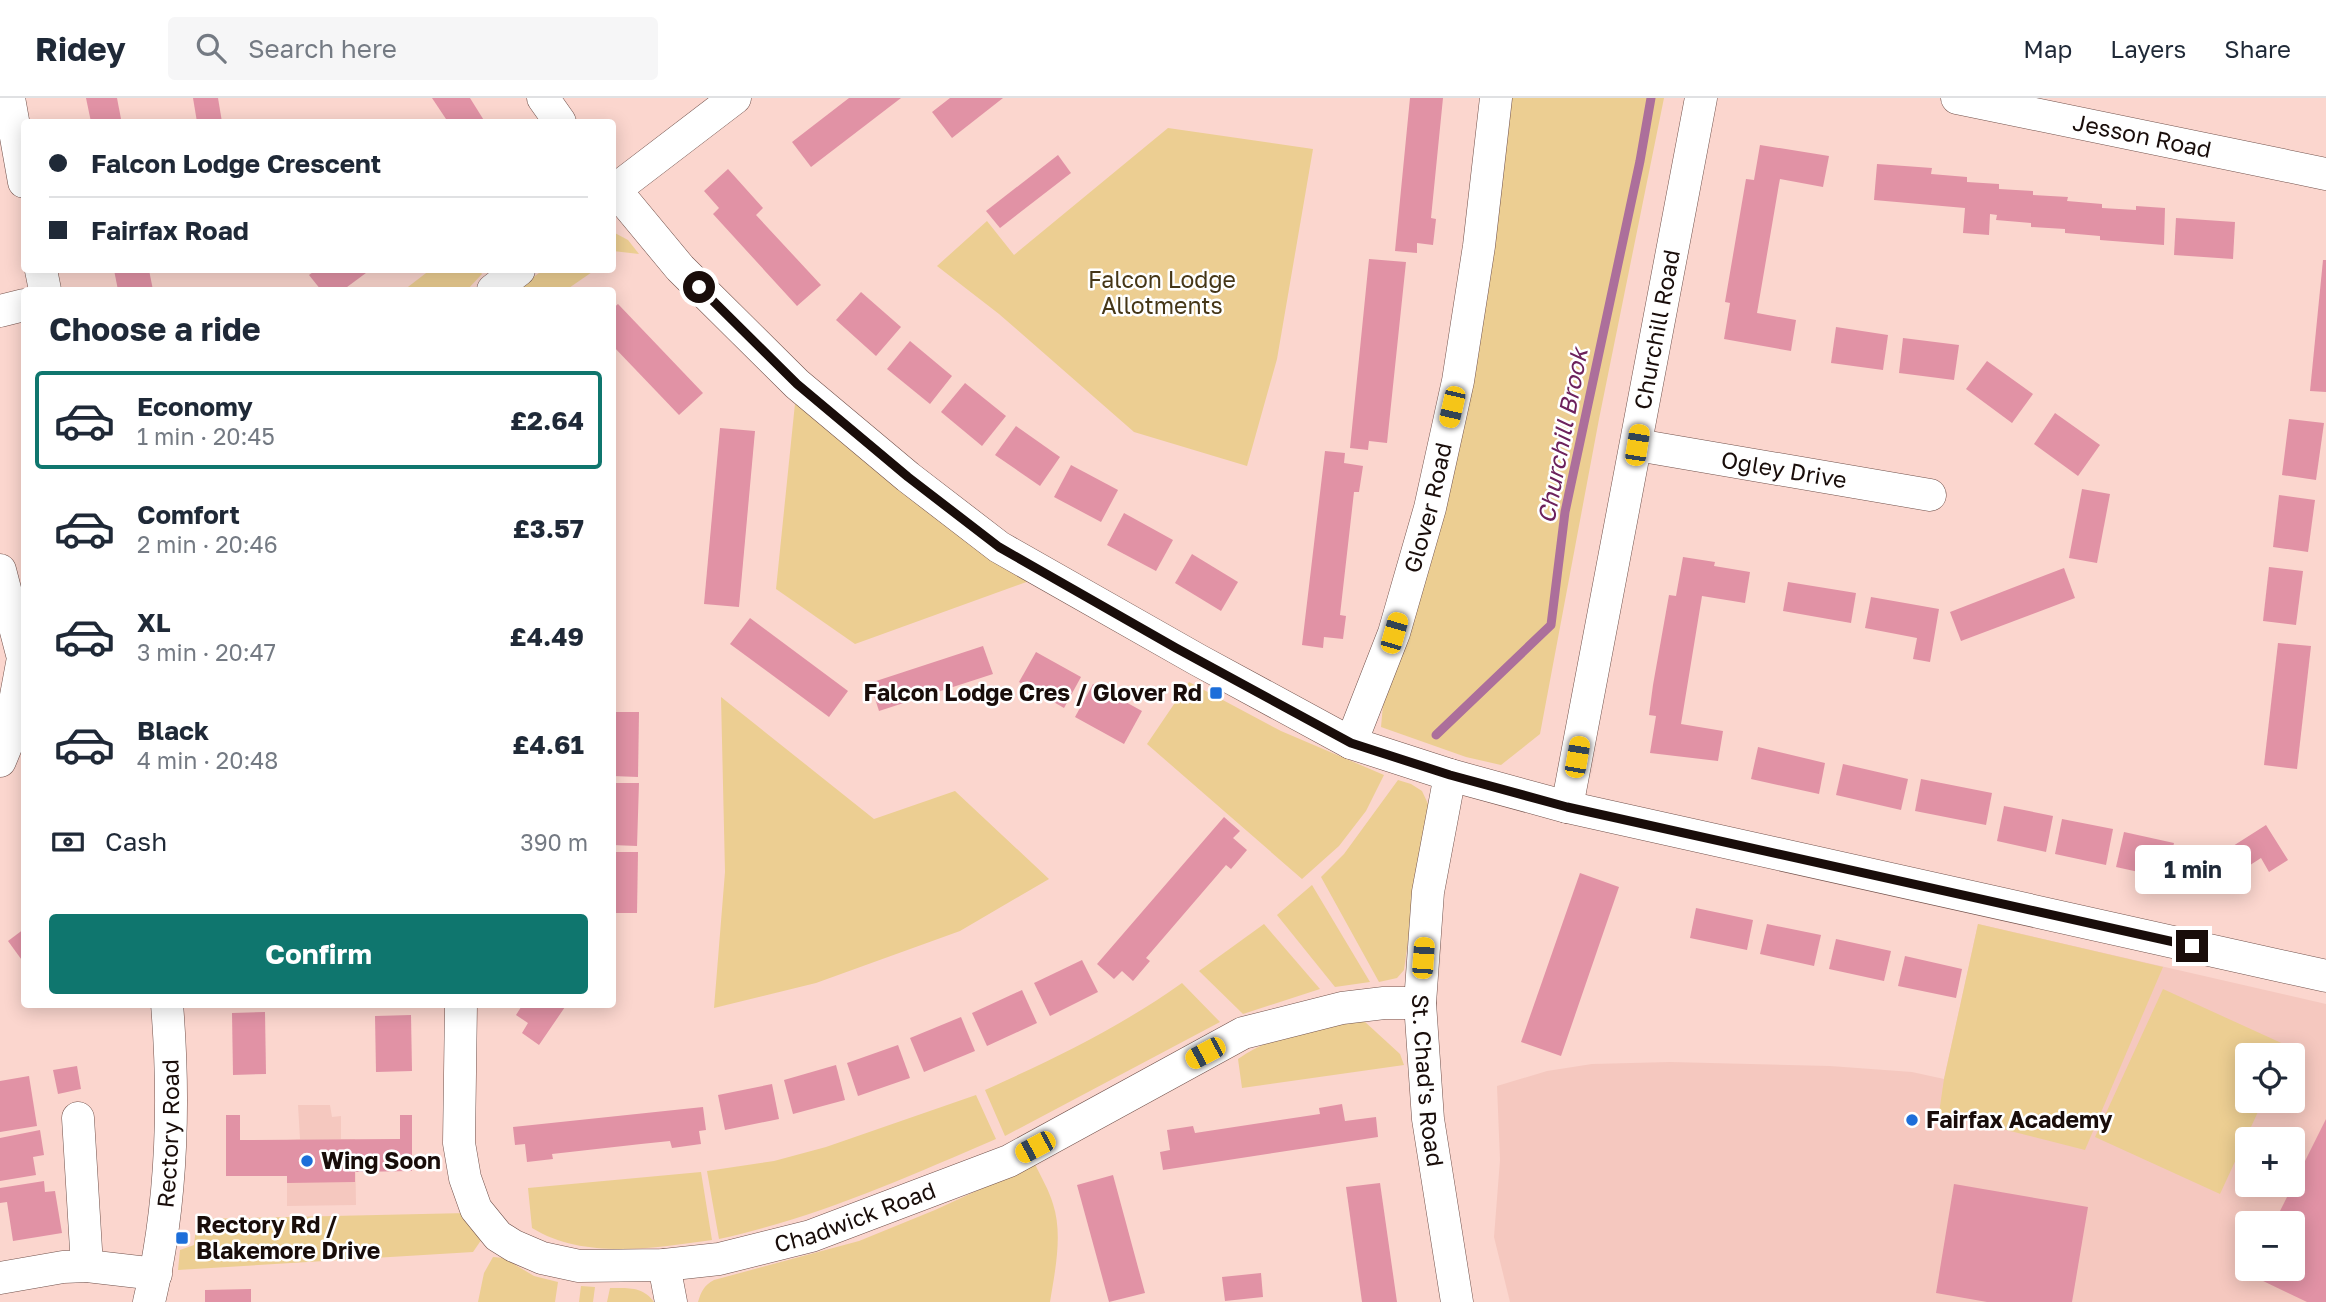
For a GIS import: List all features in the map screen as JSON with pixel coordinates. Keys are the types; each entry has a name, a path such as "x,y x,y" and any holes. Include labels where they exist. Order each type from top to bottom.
{"street":[{"path":"9,98 21,165"},
{"path":"543,98 558,119"},
{"path":"616,188 735,98"},
{"name":"Glover Road","path":"1351,743 1394,633 1435,482 1458,382 1479,246 1496,98"},
{"name":"Churchill Road","path":"1567,807 1702,98"},
{"name":"Jesson Road","path":"1957,98 2326,174"},
{"path":"616,193 680,268 797,384 908,477 999,547 1186,654 1351,743 1450,775 1567,807 2326,975"},
{"path":"497,287 515,273"},
{"path":"0,311 21,305"},
{"name":"Ogley Drive","path":"1637,445 1930,495"},
{"path":"0,570 21,646"},
{"path":"0,761 7,744 21,672"},
{"name":"St. Chad's Road","path":"1450,775 1428,891 1420,1003 1428,1119 1457,1302"},
{"name":"Chadwick Road","path":"461,1008 459,1143 465,1178 477,1209 498,1237 514,1246 563,1264 579,1266 664,1265 719,1259 811,1236 1009,1161 1243,1033 1342,1008 1384,1003 1420,1003"},
{"name":"Rectory Road","path":"152,1288 170,1146 171,1072 167,1008"},
{"path":"78,1118 87,1266"},
{"path":"664,1265 671,1302"},
{"path":"0,1278 63,1267 87,1266 152,1288"}],"shaded area":[{"name":"Fairfax Academy","path":"1978,924 2326,1004 2326,1302 1510,1302 1494,1237 1500,1160 1497,1086 1547,1071 1592,1064 1670,1062 1830,1066 1912,1072 1944,1079"},
{"path":"298,1105 330,1105 332,1117 341,1116 341,1139 355,1139 356,1205 287,1206 287,1140 300,1139"}],"green space":[{"path":"1507,98 1664,98 1599,419 1540,734 1501,765 1466,757 1381,727 1383,705 1440,523"},
{"name":"Falcon Lodge Allotments","path":"1168,128 1313,149 1277,359 1247,466 1134,432 999,314 937,266 987,221 1014,255"},
{"path":"616,234 628,240 639,254 616,251"},
{"path":"426,273 482,274 470,287 408,287"},
{"path":"539,273 591,273 570,287 520,287"},
{"path":"797,384 1046,575 855,644 776,589"},
{"path":"1189,682 1281,731 1384,775 1366,811 1339,846 1302,879 1147,744"},
{"path":"721,697 874,819 955,791 1049,879 960,931 816,983 714,1008 725,872"},
{"path":"1398,780 1422,791 1430,808 1419,862 1404,970 1397,978 1379,982 1321,877 1344,854"},
{"path":"1312,885 1370,982 1335,987 1277,915"},
{"path":"1264,924 1320,989 1243,1014 1199,971"},
{"path":"1978,924 2163,967 2085,1150 1939,1113"},
{"path":"1182,983 1220,1022 1005,1136 985,1090 1086,1041 1135,1014"},
{"path":"2163,989 2281,1043 2235,1043 2235,1113 2257,1113 2251,1127 2235,1127 2235,1162 2220,1194 2095,1137"},
{"path":"1364,1021 1400,1054 1404,1065 1242,1088 1238,1059 1252,1050 1282,1037"},
{"path":"976,1095 996,1139 825,1208 719,1239 707,1171 774,1161 826,1147"},
{"path":"1035,1164 1056,1216 1057,1253 1050,1302 698,1302 703,1289 714,1280 859,1241"},
{"path":"701,1172 712,1240 644,1248 597,1248 552,1238 532,1228 528,1188"},
{"path":"467,1213 484,1236 473,1252 178,1270 180,1250 194,1245 197,1219"},
{"path":"493,1257 504,1258 534,1276 558,1282 555,1302 478,1302 484,1273"},
{"path":"581,1286 595,1287 593,1302 579,1302"},
{"path":"610,1288 640,1291 654,1302 607,1302"}],"building":[{"path":"86,98 117,98 121,119 90,119"},
{"path":"193,98 218,98 222,119 196,119"},
{"path":"432,98 470,98 483,119 446,119"},
{"path":"849,98 901,98 811,167 792,142"},
{"path":"950,98 1003,98 952,138 932,112"},
{"path":"1410,98 1443,98 1431,218 1436,219 1433,245 1417,243 1417,253 1395,251"},
{"path":"1760,145 1829,156 1823,187 1780,179 1779,184 1757,313 1796,320 1791,351 1724,339 1730,303 1725,302 1746,179 1754,180"},
{"path":"1058,155 1071,173 1000,228 986,211"},
{"path":"1877,164 1932,168 1931,174 1967,177 1967,182 1999,184 1999,189 2033,191 2033,195 2068,197 2067,201 2102,204 2102,208 2165,208 2164,245 2100,240 2100,236 2065,233 2065,229 2031,227 2031,223 1996,220 1997,215 1990,214 1989,235 1963,233 1965,208 1874,200"},
{"path":"728,169 763,208 756,215 821,285 797,306 713,214 719,208 704,191"},
{"path":"2176,218 2235,222 2233,259 2174,255"},
{"path":"1369,259 1406,262 1387,443 1369,441 1368,450 1350,448"},
{"path":"2323,260 2326,260 2326,392 2310,391"},
{"path":"115,273 150,273 152,287 117,287"},
{"path":"366,273 347,287 319,287 309,275"},
{"path":"861,292 901,327 876,356 836,320"},
{"path":"618,304 703,393 679,415 616,349"},
{"path":"1836,327 1888,335 1883,370 1831,363"},
{"path":"1903,338 1959,345 1954,380 1899,373"},
{"path":"910,341 952,376 930,404 887,369"},
{"path":"1987,361 2033,394 2012,423 1966,389"},
{"path":"965,383 1006,416 982,446 941,412"},
{"path":"2055,413 2100,445 2078,476 2034,444"},
{"path":"2289,419 2324,423 2316,480 2282,475"},
{"path":"1016,426 1060,457 1040,486 995,455"},
{"path":"720,428 755,431 739,607 704,604"},
{"path":"1325,451 1345,453 1344,463 1363,466 1359,492 1354,492 1340,615 1346,616 1343,639 1324,637 1323,648 1302,645"},
{"path":"1071,465 1118,490 1101,522 1054,497"},
{"path":"2082,489 2110,494 2097,563 2069,558"},
{"path":"2279,495 2315,500 2308,552 2273,547"},
{"path":"1124,513 1173,540 1156,571 1107,545"},
{"path":"1192,554 1238,582 1221,611 1175,583"},
{"path":"1683,557 1715,562 1714,566 1750,572 1745,603 1702,596 1681,724 1723,731 1718,761 1650,753 1656,716 1649,715 1653,685 1669,595 1676,596"},
{"path":"2269,567 2303,571 2296,625 2263,621"},
{"path":"2064,568 2075,598 1961,641 1950,612"},
{"path":"1788,582 1856,593 1851,623 1783,611"},
{"path":"1871,597 1939,609 1930,662 1913,659 1917,638 1865,628"},
{"path":"750,618 848,691 829,717 730,644"},
{"path":"2278,643 2311,646 2297,769 2264,765"},
{"path":"983,646 993,674 879,711 870,683"},
{"path":"1036,652 1081,677 1064,708 1019,682"},
{"path":"1093,684 1142,711 1124,744 1075,717"},
{"path":"616,712 639,712 638,777 616,776"},
{"path":"1758,747 1825,763 1819,794 1751,779"},
{"path":"1843,764 1908,779 1901,810 1836,795"},
{"path":"1921,779 1992,793 1986,825 1915,811"},
{"path":"616,783 639,783 637,846 616,845"},
{"path":"2004,806 2053,816 2046,852 1997,841"},
{"path":"1224,817 1240,831 1233,838 1247,850 1231,869 1226,865 1146,958 1150,961 1133,981 1122,971 1114,979 1097,964"},
{"path":"2062,819 2113,829 2106,865 2055,854"},
{"path":"2266,825 2288,860 2269,872 2261,858 2244,869 2251,881 2231,893 2211,860"},
{"path":"2124,832 2174,843 2166,878 2116,867"},
{"path":"616,852 638,852 637,913 616,913"},
{"path":"1580,873 1619,887 1561,1056 1521,1042"},
{"path":"1696,908 1753,920 1747,950 1690,938"},
{"path":"1767,924 1821,935 1814,966 1760,954"},
{"path":"21,931 21,959 8,941"},
{"path":"1836,939 1891,951 1884,981 1829,969"},
{"path":"1905,956 1962,969 1956,998 1898,986"},
{"path":"1082,960 1098,992 1050,1016 1034,983"},
{"path":"1022,990 1037,1023 987,1046 972,1013"},
{"path":"520,1008 564,1008 539,1045 522,1033 528,1023 516,1015"},
{"path":"265,1012 266,1074 233,1075 232,1013"},
{"path":"411,1015 412,1071 376,1072 375,1016"},
{"path":"961,1017 975,1051 924,1072 910,1038"},
{"path":"898,1045 910,1078 858,1096 847,1063"},
{"path":"836,1065 845,1100 793,1114 784,1080"},
{"path":"77,1066 81,1089 58,1094 53,1070"},
{"path":"29,1076 37,1126 0,1132 0,1081"},
{"path":"772,1084 779,1119 725,1130 718,1095"},
{"path":"1342,1104 1345,1121 1376,1117 1378,1137 1163,1170 1160,1152 1170,1150 1167,1130 1193,1126 1195,1133 1320,1114 1319,1108"},
{"path":"703,1107 706,1130 699,1131 701,1144 672,1148 670,1141 641,1144 552,1154 553,1159 527,1162 525,1144 515,1145 513,1127"},
{"path":"226,1115 240,1115 240,1140 400,1139 400,1115 412,1115 412,1171 355,1172 355,1182 287,1183 287,1176 226,1176"},
{"path":"2326,1119 2326,1302 2307,1302 2263,1281 2305,1281 2305,1211 2280,1211 2287,1197 2305,1197 2305,1161"},
{"path":"40,1130 44,1155 33,1157 36,1175 0,1181 0,1138"},
{"path":"1113,1175 1145,1293 1109,1302 1077,1185"},
{"path":"44,1181 45,1192 55,1191 62,1233 13,1241 7,1202 0,1203 0,1188"},
{"path":"1380,1183 1397,1302 1362,1302 1346,1187"},
{"path":"1954,1184 2088,1207 2072,1302 1987,1302 1936,1293"},
{"path":"1261,1273 1263,1297 1225,1301 1222,1277"},
{"path":"251,1289 251,1302 205,1302 205,1290"}],"waterway":[{"name":"Churchill Brook","path":"1436,735 1551,625 1565,512 1651,98"}],"place":[{"name":"Falcon Lodge Cres / Glover Rd","path":"1216,693"},
{"name":"Fairfax Academy","path":"1912,1120"},
{"name":"Wing Soon","path":"307,1161"},
{"name":"Rectory Rd / Blakemore Drive","path":"182,1238"}],"route":[{"path":"699,287 797,384 908,477 999,547 1176,648 1351,743 1450,775 1567,807 2192,946"}]}
